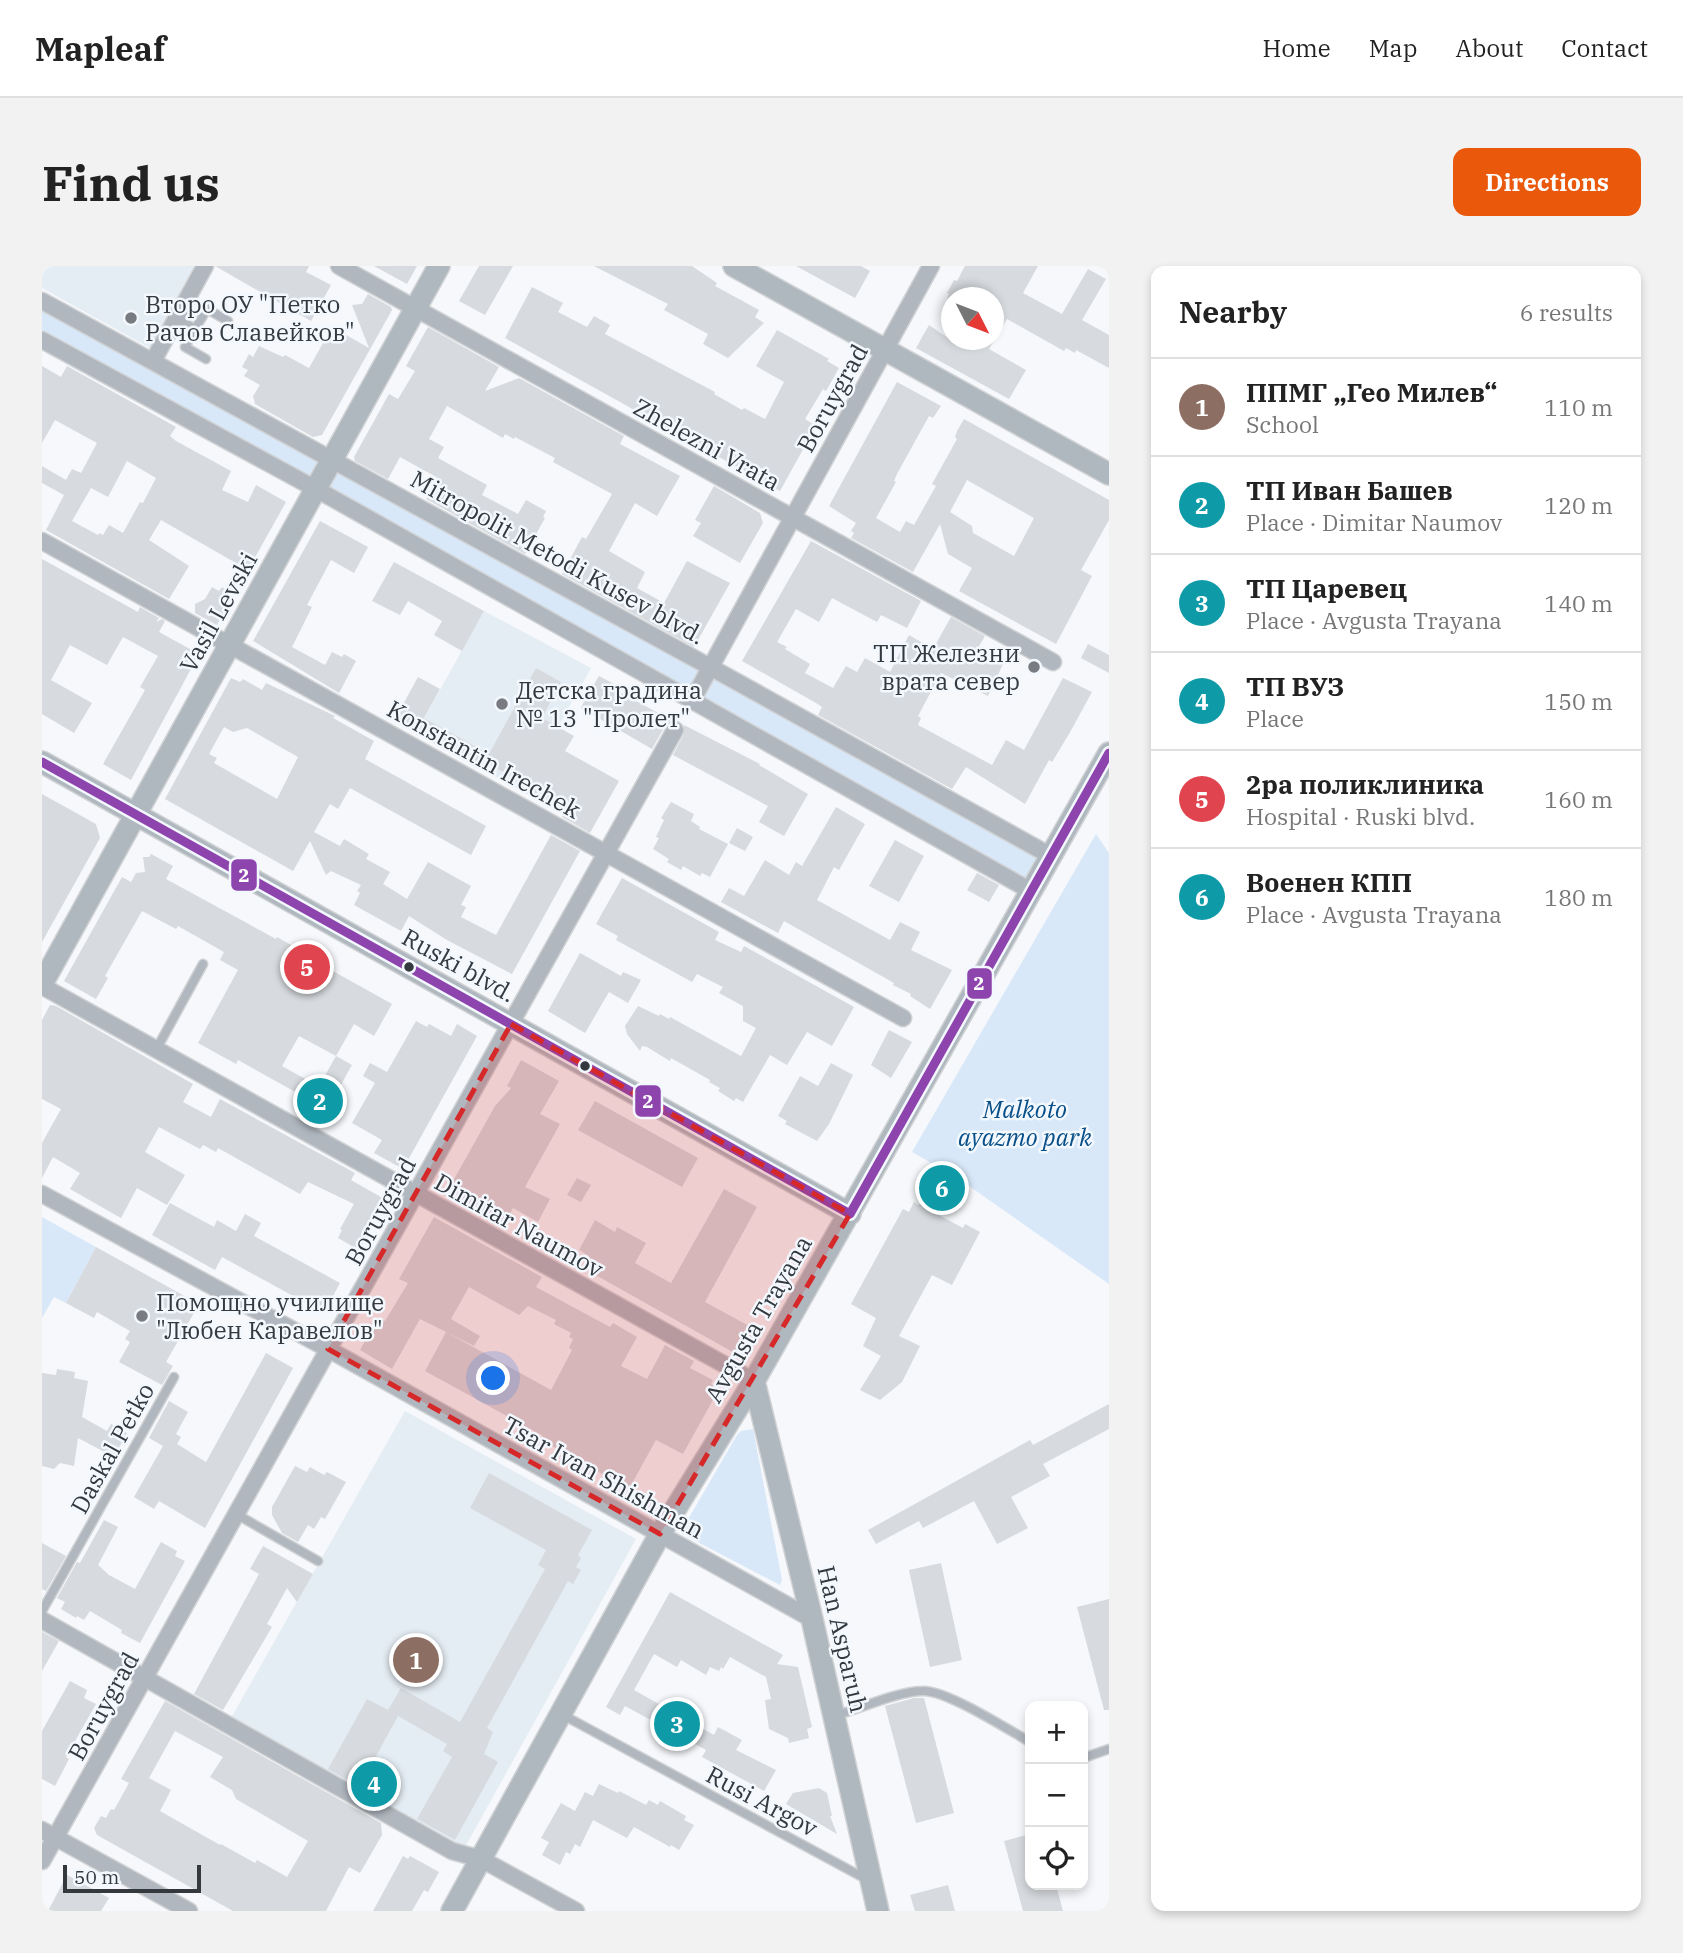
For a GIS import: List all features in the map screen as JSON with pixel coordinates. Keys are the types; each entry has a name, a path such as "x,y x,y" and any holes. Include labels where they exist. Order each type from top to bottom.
{"street":[{"path":"153,361 205,266"},
{"name":"Zhelezni Vrata","path":"339,266 1053,662"},
{"name":"Vasil Levski","path":"42,985 439,266"},
{"path":"734,266 1109,474"},
{"name":"Boruygrad","path":"693,699 928,267"},
{"name":"Mitropolit Metodi Kusev blvd.","path":"42,301 1051,856"},
{"path":"42,340 693,699 1031,891"},
{"name":"Konstantin Irechek","path":"42,541 903,1018"},
{"name":"Boruygrad","path":"42,1861 49,1834 145,1677 675,730"},
{"name":"Avgusta Trayana","path":"452,1911 660,1534 754,1381 1109,753"},
{"name":"Ruski blvd.","path":"42,762 849,1214"},
{"name":"Dimitar Naumov","path":"42,985 754,1381"},
{"name":"Tsar Ivan Shishman","path":"42,1194 328,1349 813,1619"},
{"name":"Han Asparuh","path":"754,1381 813,1619 878,1911"},
{"path":"42,1620 452,1851 481,1859 576,1911"},
{"path":"49,1834 189,1911"}],"lane":[{"path":"206,359 185,347 195,329 207,309 228,321"},
{"path":"176,318 195,329"},
{"path":"156,1050 203,964"},
{"name":"Daskal Petko","path":"42,1611 174,1377"},
{"path":"236,1514 318,1561"},
{"path":"834,1716 912,1691 927,1690 944,1696 1025,1739"},
{"name":"Rusi Argov","path":"561,1714 871,1881"},
{"path":"1088,1756 1109,1749"}],"highlighted area":[{"path":"511,1024 850,1214 660,1534 328,1349"}],"shaded area":[{"name":"Второ ОУ \"Петко Рачов Славейков\"","path":"42,266 194,266 150,348 42,288"},
{"name":"Детска градина № 13 \"Пролет\"","path":"484,611 591,668 522,791 416,733"},
{"path":"405,1411 636,1539 464,1849 231,1718"}],"green space":[{"path":"42,301 1051,856 1031,891 42,340"},
{"name":"Malkoto ayazmo park","path":"1096,834 1109,853 1109,1284 959,1179 912,1152"},
{"path":"42,1217 96,1247 66,1303 54,1297 42,1318"},
{"path":"753,1429 782,1580 780,1585 688,1537 683,1528 737,1435 741,1431"}],"building":[{"path":"215,266 309,266 306,272 331,285 311,321"},
{"path":"374,266 417,266 407,284"},
{"path":"479,266 513,266 485,315 459,301"},
{"path":"594,266 692,266 717,283 715,286 759,310 755,317 764,323 728,358 703,344 708,334 664,310 668,304"},
{"path":"796,266 861,266 870,271 855,298"},
{"path":"965,266 1038,266 1023,293 1062,314 1088,269 1106,279 1082,320 1109,335 1109,368 1076,350 1075,353 1066,348 1064,351 1007,319 1004,324 1004,287 950,287 954,280 957,281"},
{"path":"532,287 563,303 558,312 587,327 594,316 610,325 605,334 715,392 714,394 742,410 744,408 765,419 784,382 756,366 777,330 829,359 827,361 839,368 805,419 816,426 780,491 505,338"},
{"path":"368,294 392,310 322,435 313,437 255,404 253,396 260,385 244,376 248,370 242,367 249,354 253,357 259,346 283,357 285,355 309,368 332,327 369,348 352,305 362,304"},
{"path":"929,325 941,333 941,350 991,350 1026,370 1009,399 916,348"},
{"path":"428,327 499,367 485,391 519,378 624,436 620,444 680,476 657,516 635,503 609,551 645,572 637,588 664,603 687,561 730,583 694,647 562,574 582,537 586,539 612,494 553,462 555,458 515,437 514,439 505,434 503,438 447,406 429,439 444,447 438,458 487,485 482,495 518,514 526,500 546,511 543,517 545,518 525,554 426,499 438,478 400,457 388,479 355,461 354,457 389,394 398,399 415,371 406,366"},
{"path":"42,366 61,377 67,366 176,427 170,436 176,441 231,471 222,490 248,502 256,485 286,502 248,570 161,520 149,540 189,566 169,599 46,530 64,495 42,483 42,466 66,480 72,469 81,473 97,443 55,420 42,443","holes":["127,461 156,478 123,533 109,525 103,535 98,535 72,521 91,488 108,497"]},
{"path":"897,382 941,406 933,418 929,416 876,518 900,532 906,521 914,525 936,486 932,484 957,439 957,431 964,419 1109,500 1109,520 1081,570 1092,576 1056,644 959,591 972,568 948,554 940,524 913,572 851,538 854,533 851,531 856,523 829,506","holes":["967,480 1034,518 1014,556 973,533 972,526 950,512"]},
{"path":"714,486 760,513 763,523 740,563 693,536 701,523 695,520"},
{"path":"320,521 368,547 354,573 331,560 307,605 312,607 292,647 325,665 332,652 342,657 344,654 356,661 339,693 253,641"},
{"path":"811,541 921,601 907,628 881,615 877,622 832,598 819,622 796,609 777,642 810,664 805,673 833,688 846,666 857,672 865,658 890,672 909,635 933,649 951,617 985,636 978,648 1004,662 988,696 941,673 918,716 921,718 918,725 992,765 1006,740 1024,750 1063,678 1092,692 1025,804 966,767 952,789 818,715 822,707 742,661"},
{"path":"42,559 138,612 140,607 159,618 156,622 162,619 165,621 159,632 199,654 131,780 103,764 145,690 140,687 158,656 123,637 107,665 70,645 51,680 92,703 74,733 42,714"},
{"path":"394,562 484,611 462,651 434,635 442,621 408,601 400,615 372,601"},
{"path":"212,587 219,591 222,587 233,594 217,625 195,613 195,604 205,599"},
{"path":"1088,644 1109,655 1109,673 1081,658"},
{"path":"536,668 561,682 542,718 574,736 565,751 619,781 590,833 522,791 526,785 485,762 481,769 394,721 418,677 440,689 424,718 489,754"},
{"path":"599,676 616,685 614,689 675,720 666,724 652,749 581,708 591,685 593,686"},
{"path":"231,678 240,682 243,679 262,690 266,683 335,716 333,718 374,741 365,759 486,826 471,855 350,788 338,809 330,804 314,832 340,846 344,839 369,854 366,859 390,872 383,884 407,899 428,862 471,886 461,905 466,907 461,917 496,935 551,835 580,851 512,974 447,940 409,916 401,931 354,905 361,885 331,871 326,875 310,841 293,871 165,799","holes":["224,727 233,732 247,728 298,757 277,799 214,763 217,758 209,754"]},
{"path":"684,725 760,764 808,794 784,836 759,822 768,806 673,755 684,734"},
{"path":"42,794 96,824 100,838 42,942"},
{"path":"671,802 694,814 691,821 700,827 699,829 728,844 710,877 702,873 700,876 683,866 681,870 653,849 664,820 661,818"},
{"path":"836,807 865,824 839,870 834,867 817,900 890,940 900,922 920,932 911,950 952,970 930,1009 910,996 911,994 893,985 894,983 784,921 778,933 721,902 729,888 744,896 765,860 789,875 796,862 802,866"},
{"path":"737,828 753,837 745,851 729,843"},
{"path":"895,840 924,856 899,902 869,886"},
{"path":"151,854 173,866 166,879 276,939 277,937 392,1004 374,1036 354,1024 336,1056 352,1065 319,1124 301,1113 308,1099 238,1060 236,1064 198,1043 238,970 220,960 224,952 178,926 176,929 142,911 105,976 108,978 96,999 64,981 122,877 131,882 136,873 145,872 143,857 149,857","holes":["299,1036 336,1056 322,1081 319,1080 316,1085 282,1066"]},
{"path":"977,873 999,885 989,902 967,890"},
{"path":"622,878 719,932 715,940 741,952 744,946 854,1007 832,1046 807,1032 787,1065 770,1055 743,1102 736,1098 734,1101 718,1091 720,1088 709,1082 710,1080 671,1058 670,1061 647,1047 642,1046 640,1051 627,1034 625,1026 638,1006 659,1016 670,1017 741,1056 756,1028 743,1021 743,1006 719,993 723,987 697,974 692,982 616,940 618,936 596,924"},
{"path":"580,953 621,976 623,972 641,980 628,1003 609,992 585,1033 548,1011"},
{"path":"50,1005 193,1084 183,1102 211,1117 220,1099 355,1173 351,1180 386,1200 359,1250 338,1238 354,1204 308,1182 300,1194 218,1148 216,1152 203,1145 200,1149 159,1127 145,1152 185,1175 167,1205 137,1188 121,1218 70,1189 80,1173 53,1157 42,1178 42,1143 61,1109 42,1099 42,1020"},
{"path":"416,1021 427,1027 429,1024 451,1036 457,1024 477,1036 403,1169 374,1153 382,1140 352,1123 375,1083 363,1076 370,1063 387,1072"},
{"path":"889,1030 912,1042 891,1078 871,1065"},
{"path":"521,1060 559,1081 540,1114 560,1124 525,1187 550,1199 538,1222 513,1208 504,1225 448,1190 495,1106 511,1088 507,1086"},
{"path":"831,1063 853,1075 829,1124 817,1141 785,1124 787,1121 778,1116 800,1076 818,1086"},
{"path":"595,1101 698,1158 682,1187 578,1130"},
{"path":"942,1169 959,1179 937,1214 963,1228 965,1224 980,1232 952,1285 932,1275 899,1336 920,1346 902,1382 880,1400 860,1390 881,1356 863,1346 876,1318 851,1304 903,1209 909,1212 914,1202 919,1205"},
{"path":"577,1178 591,1185 581,1202 567,1195"},
{"path":"724,1189 757,1207 705,1302 753,1328 738,1355 592,1273 595,1268 585,1262 589,1256 579,1250 595,1220 615,1232 617,1227 646,1243 635,1263 671,1283"},
{"path":"170,1203 214,1227 217,1220 236,1231 245,1214 261,1223 254,1236 340,1283 324,1313 222,1257 215,1270 152,1235"},
{"path":"434,1217 542,1277 536,1287 610,1327 613,1323 637,1337 621,1366 647,1379 665,1345 694,1361 690,1368 713,1380 711,1384 719,1389 683,1454 656,1440 629,1489 541,1440 543,1436 425,1371 446,1332 420,1319 392,1369 360,1350 378,1317 385,1321 408,1283 399,1279","holes":["469,1287 519,1315 528,1306 556,1320 554,1324 571,1333 569,1337 573,1339 569,1348 572,1350 551,1390 446,1332 474,1346 480,1336 451,1319"]},
{"name":"Помощно училище \"Любен Каравелов\"","path":"96,1247 199,1304 166,1362 173,1366 162,1385 119,1362 130,1342 125,1339 130,1331 97,1312 94,1318 66,1303"},
{"path":"266,1353 293,1368 205,1528 159,1501 154,1509 134,1497 163,1446 149,1438 169,1401 188,1412 176,1434 181,1437 177,1444 206,1462"},
{"path":"57,1369 75,1372 74,1378 88,1381 82,1417 107,1431 111,1424 127,1433 114,1457 78,1438 74,1466 60,1463 54,1469 42,1466 42,1373 56,1375"},
{"path":"1109,1404 1109,1429 1043,1464 1050,1476 1011,1497 1028,1528 997,1544 974,1501 923,1528 919,1521 876,1544 868,1530 1030,1440 1033,1445"},
{"path":"295,1466 307,1472 310,1467 324,1475 327,1472 346,1482 325,1519 321,1517 314,1529 308,1525 298,1542 282,1533 272,1515 272,1507"},
{"path":"489,1473 592,1530 578,1555 581,1558 576,1567 581,1570 573,1584 568,1581 487,1728 493,1732 484,1754 498,1762 455,1840 417,1819 452,1757 443,1751 447,1744 398,1716 369,1769 389,1780 379,1798 328,1769 367,1699 388,1710 401,1688 460,1722 545,1569 538,1565 546,1550 470,1508"},
{"path":"104,1520 118,1527 98,1565 109,1575 135,1589 161,1542 177,1551 175,1556 185,1561 140,1643 90,1611 84,1620 77,1616 76,1618 61,1609 65,1602 57,1598"},
{"path":"42,1543 66,1556 46,1591 42,1589"},
{"path":"263,1546 313,1574 297,1602 287,1588 267,1624 272,1627 223,1710 194,1694 259,1574 250,1569"},
{"path":"941,1563 962,1660 930,1667 909,1570"},
{"path":"670,1592 783,1655 777,1664 798,1667 812,1727 807,1729 809,1738 789,1743 788,1738 769,1729 765,1700 771,1699 766,1677 730,1657 723,1669 721,1667 719,1671 710,1667 706,1675 681,1660 677,1667 654,1654 634,1690 714,1735 718,1727 742,1740 736,1750 776,1770 764,1791 702,1757 706,1750 625,1706 620,1715 606,1707"},
{"path":"1109,1599 1109,1710 1104,1710 1077,1607"},
{"path":"42,1632 59,1641 42,1671"},
{"path":"70,1681 87,1690 84,1698 96,1704 66,1757 69,1759 55,1786 42,1779 42,1731"},
{"path":"924,1698 954,1813 916,1823 885,1706"},
{"path":"165,1701 381,1823 382,1835 360,1873 349,1867 326,1911 233,1911 97,1835 94,1828 101,1816 106,1818 111,1809 114,1810 129,1783 121,1779","holes":["175,1731 223,1757 210,1777 232,1790 236,1799 308,1841 287,1877 257,1860 255,1863 220,1845 160,1811 171,1790 149,1778"]},
{"path":"599,1784 646,1805 649,1800 658,1805 660,1801 686,1816 684,1820 694,1825 679,1850 634,1827 627,1838 593,1820 580,1847 575,1844 570,1854 566,1852 560,1865 542,1855 549,1842 541,1838 561,1803 575,1811 585,1792 593,1796"},
{"path":"819,1788 827,1793 830,1816 837,1834 786,1804 793,1793"},
{"path":"1025,1835 1025,1890 1057,1890 1063,1911 1023,1911 1004,1841"},
{"path":"403,1856 408,1859 410,1856 439,1872 428,1892 424,1890 412,1911 373,1911"},
{"path":"67,1875 109,1898 101,1911 48,1911"},
{"path":"948,1885 955,1911 915,1911 910,1895"}],"transit line":[{"name":"2","path":"850,1214 1109,753"},
{"name":"2","path":"42,762 850,1214"}],"place":[{"name":"Второ ОУ \"Петко Рачов Славейков\"","path":"131,318"},
{"name":"ТП Железни врата север","path":"1034,667"},
{"name":"Детска градина № 13 \"Пролет\"","path":"502,704"},
{"name":"2ра поликлиника","path":"307,967"},
{"name":"ТП Иван Башев","path":"320,1101"},
{"name":"Военен КПП","path":"942,1188"},
{"name":"Помощно училище \"Любен Каравелов\"","path":"142,1316"},
{"name":"ППМГ „Гео Милев“","path":"416,1660"},
{"name":"ТП Царевец","path":"677,1724"},
{"name":"ТП ВУЗ","path":"374,1784"}]}
